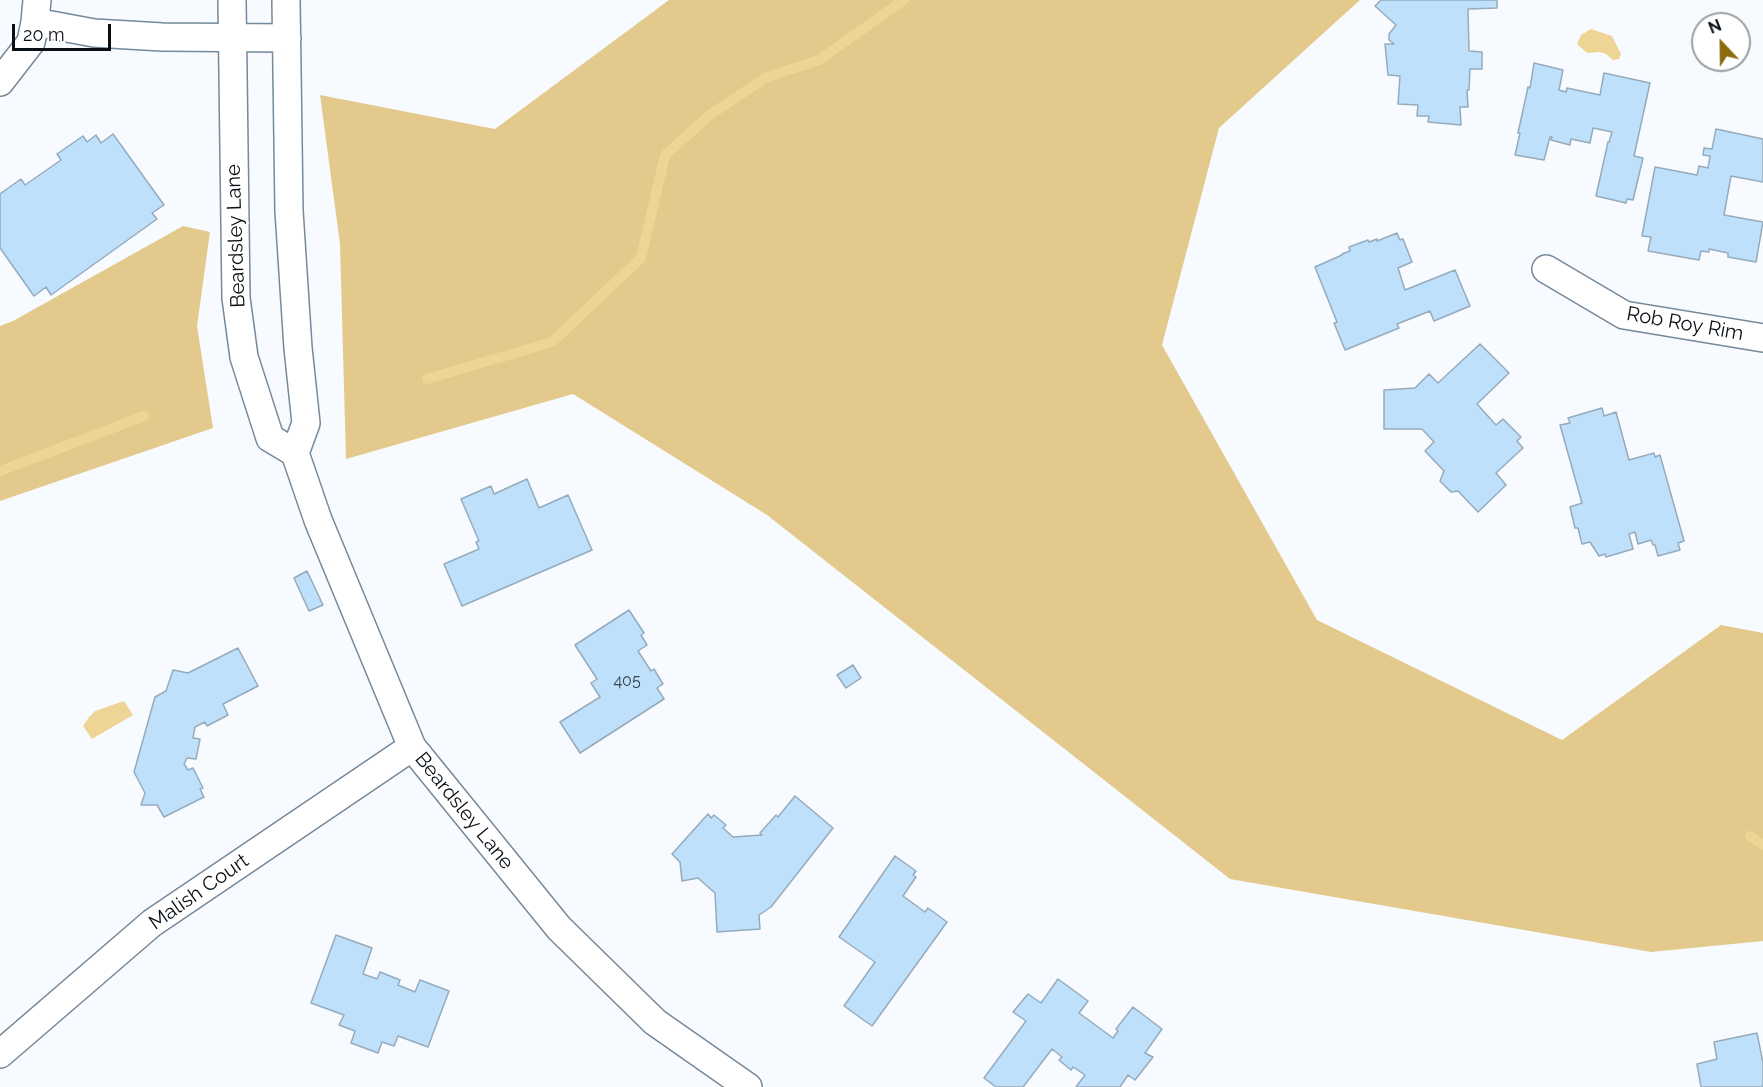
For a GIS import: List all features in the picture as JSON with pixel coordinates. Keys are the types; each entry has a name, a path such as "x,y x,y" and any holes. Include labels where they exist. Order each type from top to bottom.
{"street":[{"name":"Beardsley Lane","path":"232,0 236,298 244,357 270,438 295,453 318,520 412,747 559,928 655,1022 748,1087"},
{"path":"286,0 289,211 298,348 306,423 295,453"},
{"path":"0,82 30,42 36,11 94,33 287,38"},
{"name":"Rob Roy Rim","path":"1546,269 1624,315 1763,338"},
{"name":"Malish Court","path":"0,1054 152,923 412,747"}],"shaded area":[{"path":"669,0 1360,0 1219,128 1162,345 1317,620 1562,740 1721,625 1763,633 1763,941 1651,952 1230,879 767,515 573,394 346,459 340,244 320,95 495,129"},
{"path":"1591,29 1612,36 1621,54 1619,59 1613,60 1599,52 1587,53 1577,44 1581,35"},
{"path":"183,226 210,232 197,326 213,428 0,501 0,326 13,321"},
{"path":"124,701 133,715 92,739 83,726 89,717 95,711"}],"building":[{"path":"1381,0 1497,0 1497,8 1468,9 1469,51 1482,52 1482,69 1470,69 1469,90 1467,90 1468,107 1460,107 1461,125 1428,122 1429,116 1417,116 1418,105 1398,104 1400,76 1388,75 1385,44 1394,44 1389,40 1389,34 1396,25 1375,6"},
{"path":"1534,63 1563,70 1559,90 1566,92 1567,88 1600,95 1604,73 1650,83 1634,156 1643,158 1633,200 1627,199 1626,203 1596,196 1612,132 1593,128 1590,143 1571,139 1570,145 1551,140 1552,137 1550,137 1544,160 1515,155"},
{"path":"1716,129 1763,139 1763,182 1731,176 1724,215 1763,222 1756,262 1728,257 1728,253 1709,249 1709,252 1701,251 1699,260 1648,251 1651,237 1642,236 1655,167 1697,175 1699,166 1708,168 1710,156 1703,155 1704,148 1712,149"},
{"path":"113,134 164,205 152,213 157,219 51,295 46,287 34,296 0,248 0,194 21,179 25,185 61,160 57,154 83,136 87,142 96,135 101,143"},
{"path":"1397,233 1400,240 1403,239 1412,262 1398,268 1405,290 1455,270 1470,306 1434,321 1430,311 1397,324 1399,328 1345,350 1334,323 1337,322 1315,267 1350,251 1349,247 1368,240 1369,242 1377,239 1377,241"},
{"path":"1480,344 1509,373 1477,404 1496,425 1503,419 1521,437 1517,441 1523,448 1496,473 1506,485 1478,512 1458,491 1451,492 1440,481 1444,471 1425,451 1434,442 1422,429 1384,429 1384,390 1415,388 1429,374 1438,383"},
{"path":"1602,408 1604,416 1616,412 1629,460 1654,453 1655,457 1660,455 1684,541 1678,543 1680,550 1658,556 1651,540 1638,544 1635,532 1629,534 1633,549 1606,557 1605,554 1599,556 1590,542 1582,544 1570,507 1582,503 1560,425 1570,423 1568,418"},
{"path":"527,479 539,508 568,495 592,550 462,606 444,564 479,549 476,542 479,541 461,499 491,486 494,494"},
{"path":"307,571 323,605 309,611 294,578"},
{"path":"629,610 644,633 641,635 647,645 638,651 651,671 654,669 663,684 657,688 664,699 580,753 560,722 600,697 591,683 597,679 575,645"},
{"path":"238,648 258,686 223,704 228,715 207,726 205,722 195,727 193,738 200,739 196,759 187,758 184,764 188,770 193,768 203,788 200,789 204,797 164,817 157,805 141,805 145,793 134,772 155,697 166,691 173,670 188,673"},
{"path":"853,665 861,678 846,688 837,675"},
{"path":"795,796 833,828 771,907 759,915 760,929 717,932 715,893 698,878 682,881 680,862 672,854 708,814 711,818 714,815 726,825 723,828 733,837 762,835 760,833 776,815 778,817"},
{"path":"895,856 916,871 913,875 916,877 903,896 925,912 928,908 947,922 872,1026 844,1006 875,962 839,937"},
{"path":"336,935 372,948 363,974 377,979 380,972 400,980 398,985 415,992 420,980 449,991 428,1047 398,1036 394,1046 382,1042 378,1053 351,1043 355,1031 339,1025 344,1015 311,1003"},
{"path":"1058,979 1088,1001 1079,1013 1113,1038 1118,1031 1116,1029 1133,1007 1162,1029 1145,1053 1153,1057 1135,1080 1128,1075 1120,1087 1076,1087 1085,1075 1073,1067 1071,1070 1059,1060 1062,1057 1052,1049 1023,1087 996,1087 984,1078 1026,1021 1013,1012 1028,994 1041,1003"},
{"path":"1757,1033 1763,1063 1763,1087 1701,1087 1697,1064 1717,1059 1714,1042"}],"waterway":[{"path":"427,379 552,342 641,258 665,155 711,114 767,77 819,60 904,0"},
{"path":"0,471 144,416"},
{"path":"1750,836 1763,845"}]}
